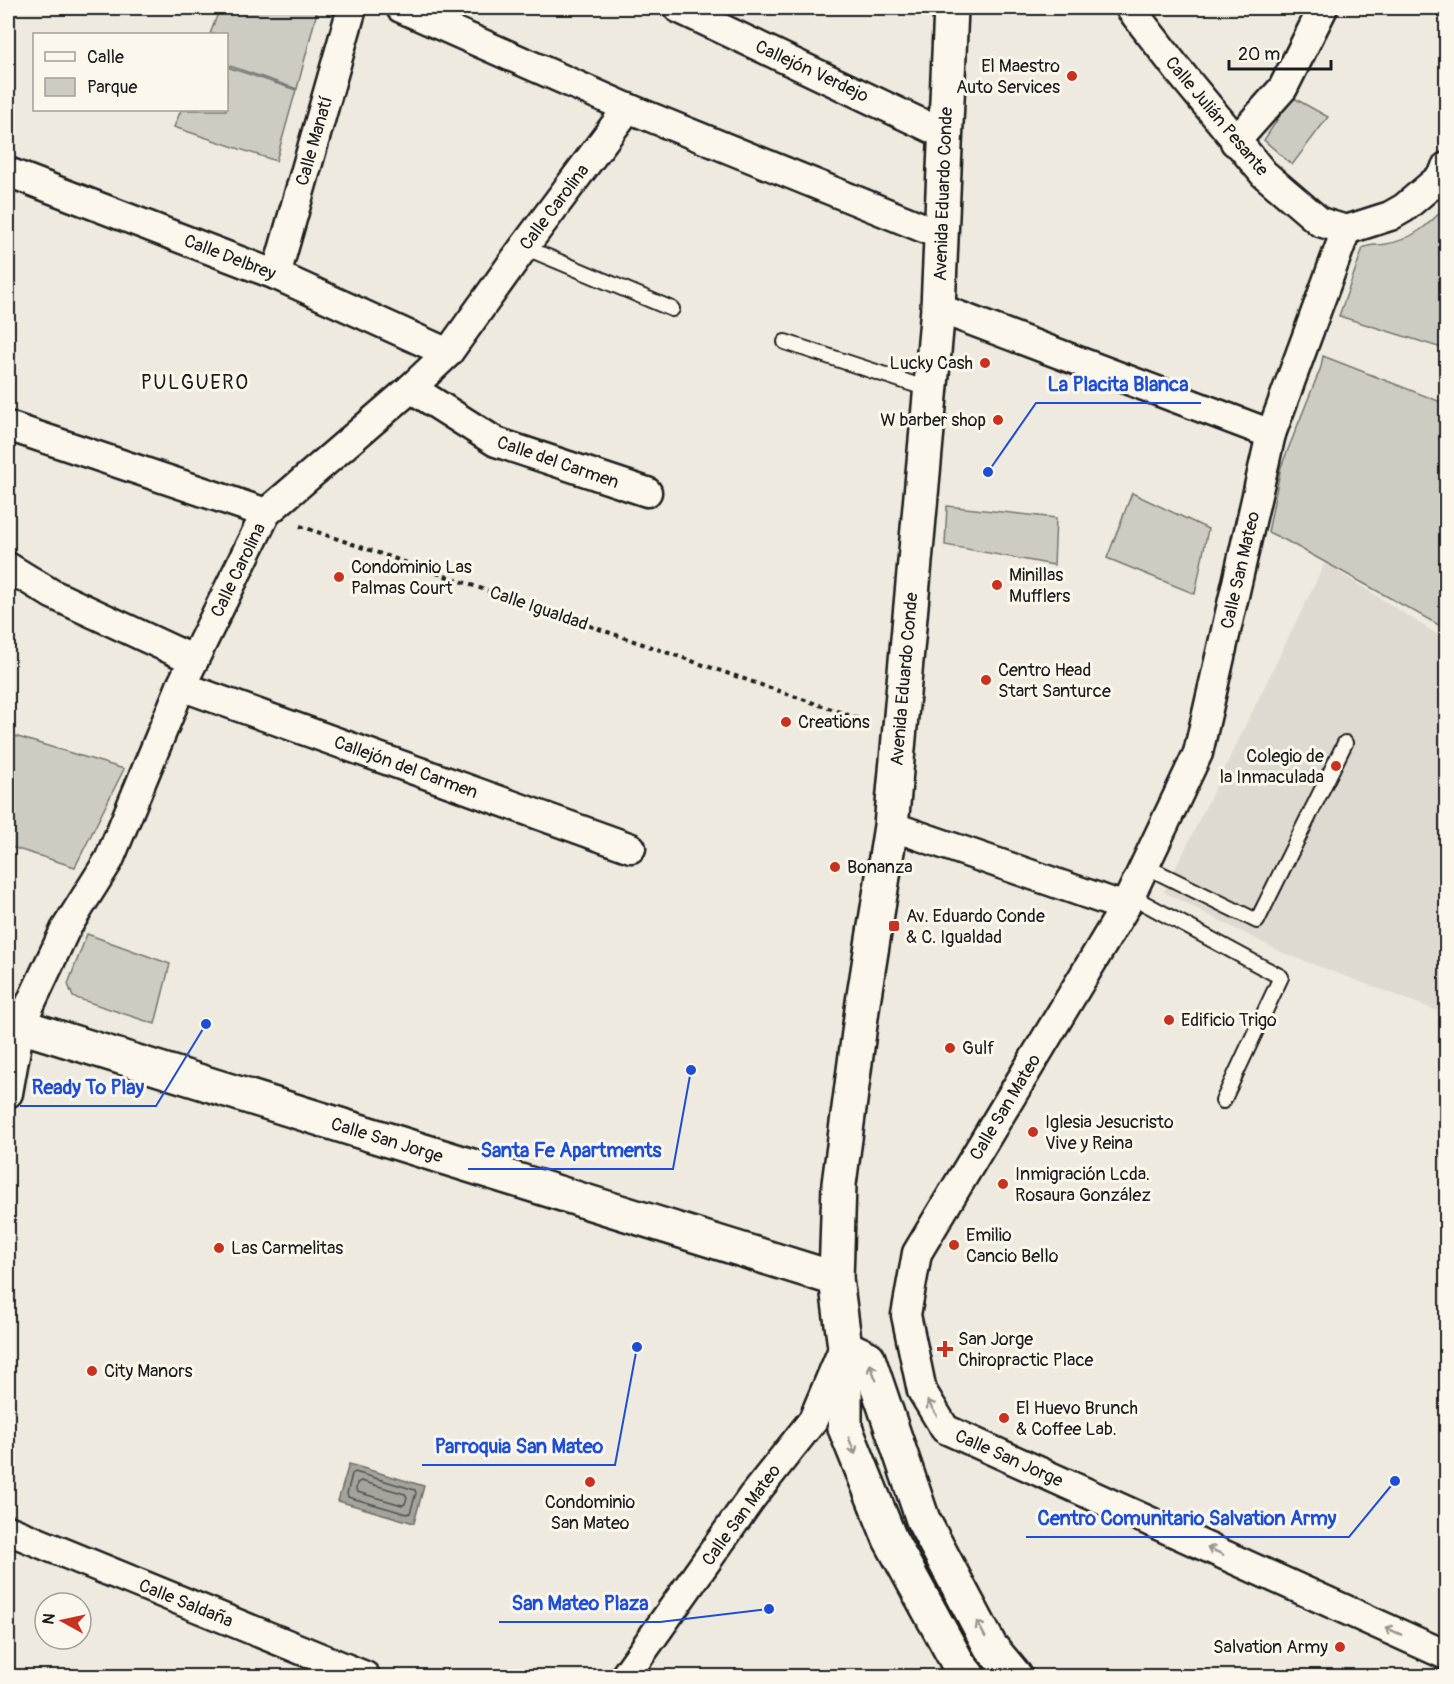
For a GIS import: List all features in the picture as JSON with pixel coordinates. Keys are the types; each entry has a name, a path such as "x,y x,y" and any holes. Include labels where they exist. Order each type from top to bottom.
{"street":[{"name":"Calle Manatí","path":"276,275 352,8"},
{"path":"401,8 628,108 941,235"},
{"name":"Callejón Verdejo","path":"678,8 946,135"},
{"name":"Avenida Eduardo Conde","path":"951,8 938,308 931,390 891,826 863,1002 839,1184 836,1279 845,1347 845,1428 890,1539 959,1665 969,1677"},
{"name":"Calle Julián Pesante","path":"1130,8 1235,142 1264,174 1320,222 1346,230"},
{"path":"1235,142 1283,88 1323,8"},
{"name":"Calle Carolina","path":"8,1093 14,1024 65,930 109,860 181,686 266,513 411,388 448,353 628,108"},
{"name":"Calle Delbrey","path":"8,171 276,275 448,353"},
{"path":"1346,230 1390,216 1404,208 1445,172"},
{"name":"Calle San Mateo","path":"906,1315 917,1253 1128,901 1198,753 1271,434 1346,230"},
{"path":"938,308 1271,434"},
{"name":"Calle del Carmen","path":"411,388 496,442 647,492"},
{"path":"8,426 266,513"},
{"path":"8,567 52,594 194,660"},
{"name":"Callejón del Carmen","path":"181,686 631,848"},
{"path":"891,826 1128,901"},
{"name":"Calle San Jorge","path":"14,1024 836,1279"},
{"name":"Calle San Jorge","path":"906,1315 922,1391 945,1429 1446,1655"},
{"path":"845,1347 868,1358 923,1520 990,1646 1015,1677"},
{"name":"Calle San Mateo","path":"625,1677 752,1497 813,1420 845,1347"},
{"name":"Calle Saldaña","path":"8,1530 365,1677"}],"lane":[{"path":"524,247 672,309"},
{"path":"784,342 931,390"},
{"path":"1145,866 1257,921 1345,743"},
{"path":"1128,901 1154,906 1281,977 1223,1101"}],"path":[{"name":"Calle Igualdad","path":"266,513 364,549 899,733"}],"shaded area":[{"name":"Colegio de la Inmaculada","path":"1325,563 1446,640 1446,1014 1283,953 1164,892"}],"green space":[{"path":"220,8 318,8 297,89 228,65 228,33 210,33"},
{"path":"228,67 296,90 276,161 174,127 181,111 228,111"},
{"path":"1292,97 1328,117 1292,165 1264,140"},
{"path":"1446,206 1445,349 1339,316 1363,248 1395,242 1412,235 1427,225"},
{"path":"1323,356 1446,404 1446,629 1268,532 1281,467 1321,367"},
{"path":"1132,493 1208,529 1195,594 1107,558"},
{"path":"947,506 1056,518 1054,565 945,545"},
{"path":"8,734 124,769 75,867 8,846"},
{"path":"87,934 170,964 155,1024 73,997 68,984"}],"water":[{"path":"349,1464 424,1486 414,1523 338,1501"}],"place":[{"name":"El Maestro Auto Services","path":"1072,76"},
{"name":"Lucky Cash","path":"985,363"},
{"name":"W barber shop","path":"998,420"},
{"name":"La Placita Blanca","path":"988,472"},
{"name":"Condominio Las Palmas Court","path":"339,577"},
{"name":"Minillas Mufflers","path":"997,585"},
{"name":"Centro Head Start Santurce","path":"986,680"},
{"name":"Creations","path":"786,722"},
{"name":"Colegio de la Inmaculada","path":"1336,766"},
{"name":"Bonanza","path":"835,867"},
{"name":"Av. Eduardo Conde & C. Igualdad","path":"894,926"},
{"name":"Edificio Trigo","path":"1169,1020"},
{"name":"Ready To Play","path":"206,1024"},
{"name":"Gulf","path":"950,1048"},
{"name":"Santa Fe Apartments","path":"691,1070"},
{"name":"Iglesia Jesucristo Vive y Reina","path":"1033,1132"},
{"name":"Inmigración Lcda. Rosaura González","path":"1003,1184"},
{"name":"Emilio Cancio Bello","path":"954,1245"},
{"name":"Las Carmelitas","path":"219,1248"},
{"name":"Parroquia San Mateo","path":"637,1347"},
{"name":"San Jorge Chiropractic Place","path":"945,1349"},
{"name":"City Manors","path":"92,1371"},
{"name":"El Huevo Brunch & Coffee Lab.","path":"1004,1418"},
{"name":"Centro Comunitario Salvation Army","path":"1395,1481"},
{"name":"Condominio San Mateo","path":"590,1482"},
{"name":"San Mateo Plaza","path":"769,1609"},
{"name":"Salvation Army","path":"1340,1647"}],"district":[{"name":"PULGUERO","path":"195,382"}]}
